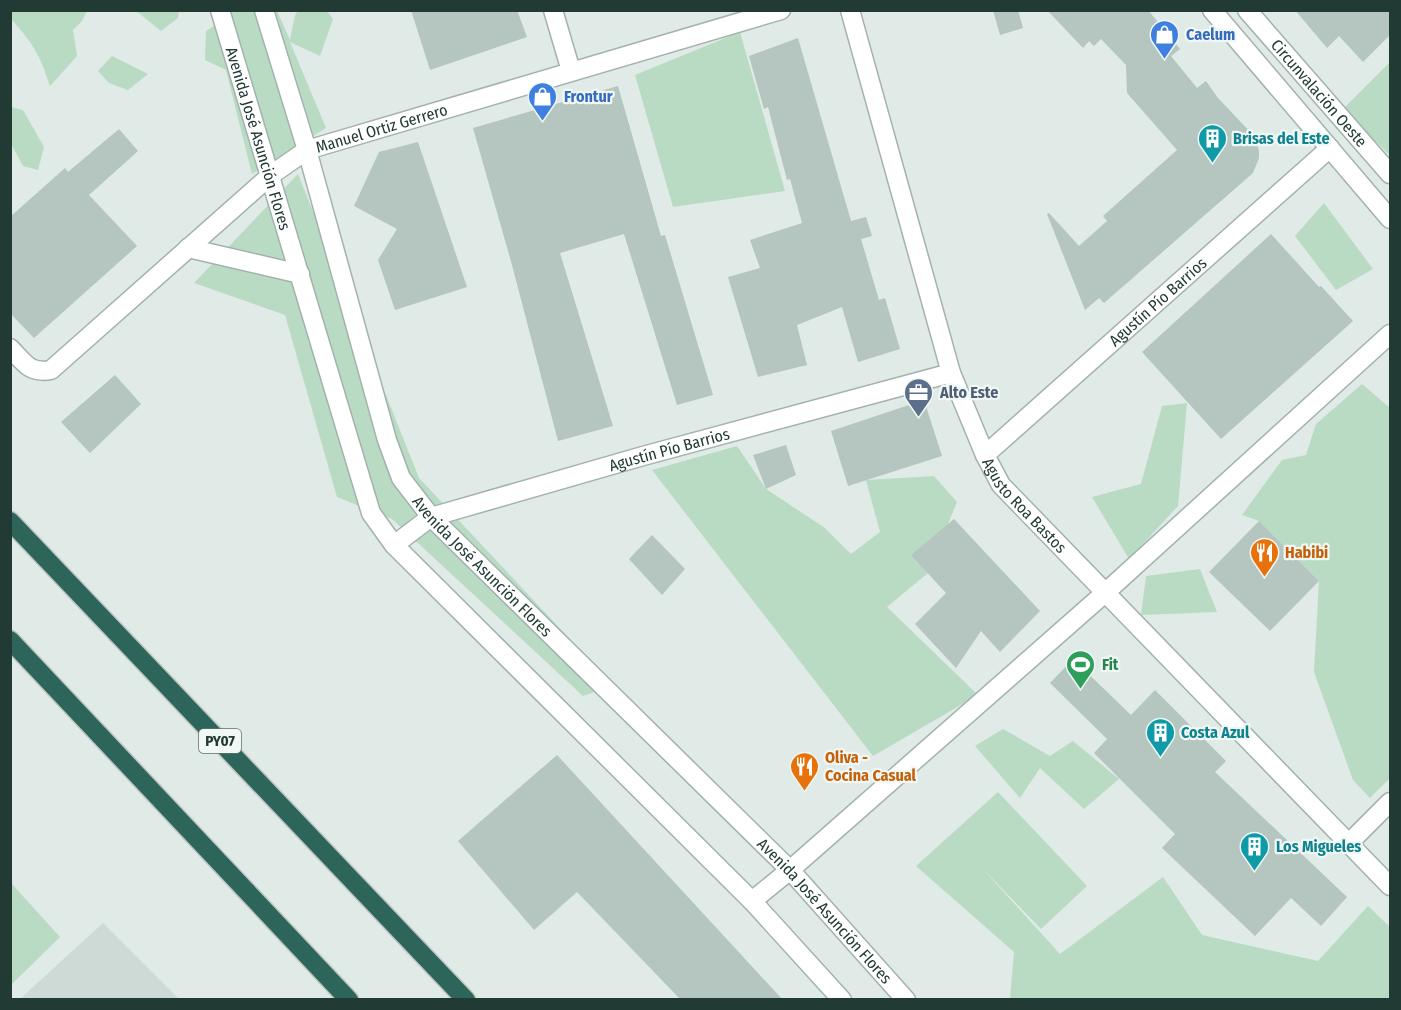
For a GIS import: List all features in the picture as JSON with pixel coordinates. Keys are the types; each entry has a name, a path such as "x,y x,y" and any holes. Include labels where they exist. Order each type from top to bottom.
{"highway":[{"name":"PY07","path":"10,521 466,999"},
{"path":"10,640 350,999"}],"street":[{"name":"Avenida José Asunción Flores","path":"220,10 371,513 394,545 752,901 842,999"},
{"name":"Avenida José Asunción Flores","path":"264,10 307,150 387,440 401,478 431,517 790,870 906,999"},
{"path":"553,10 571,71"},
{"name":"Manuel Ortiz Gerrero","path":"10,348 34,371 51,370 271,175 307,150 781,10"},
{"name":"Agusto Roa Bastos","path":"850,10 951,373 985,455 1001,485 1350,842 1390,886"},
{"path":"1212,10 1390,219"},
{"name":"Circunvalación Oeste","path":"1247,10 1390,174"},
{"name":"Agustín Pío Barrios","path":"985,455 1330,148"},
{"path":"188,248 300,274"},
{"path":"752,901 1106,592 1390,334"},
{"name":"Agustín Pío Barrios","path":"394,545 431,517 644,456 951,373"},
{"path":"1350,842 1390,802"}],"shaded area":[{"path":"103,923 179,999 20,999"}],"green space":[{"path":"11,10 87,11 82,21 73,30 77,56 50,86 35,50 11,19"},
{"path":"136,11 179,11 178,18 161,31"},
{"path":"211,11 277,11 290,40 295,15 298,11 327,11 333,19 320,56 290,42 326,128 252,174 226,70 205,60 206,31 215,25"},
{"path":"740,32 785,191 673,207 635,75"},
{"path":"112,56 148,74 128,90 109,83 98,71"},
{"path":"1390,62 1390,155 1342,110"},
{"path":"11,107 23,110 44,147 38,170 23,166 11,144"},
{"path":"298,174 419,478 613,685 583,696 392,519 337,497 285,315 194,283"},
{"path":"1324,203 1373,269 1336,290 1295,236"},
{"path":"1362,384 1390,408 1390,778 1370,798 1353,780 1314,672 1319,581 1259,521 1242,515 1282,460 1306,455 1316,424"},
{"path":"1187,403 1178,506 1129,559 1092,497 1141,484 1162,406"},
{"path":"737,446 766,489 825,528 851,554 880,532 866,480 934,476 957,502 928,573 887,607 978,695 873,756 652,470"},
{"path":"1200,569 1217,612 1141,615 1146,576"},
{"path":"1003,729 1050,756 1073,741 1119,779 1084,809 1040,768 1020,798 975,746"},
{"path":"998,792 1087,886 1041,929 981,867 1060,954 1163,877 1202,935 1318,961 1368,906 1390,927 1390,999 1010,999 1014,952 916,866"},
{"path":"11,883 60,937 11,985"}],"building":[{"path":"411,10 517,10 527,37 430,70"},
{"path":"993,10 1018,10 1023,28 1000,35"},
{"name":"Brisas del Este","path":"1047,10 1148,10 1180,49 1171,56 1197,88 1206,81 1218,98 1254,136 1259,151 1259,158 1253,173 1104,303 1099,298 1085,310 1047,214 1049,213 1079,246 1107,221 1103,216 1177,150 1127,93 1126,65 1101,39 1094,46 1089,41 1083,48"},
{"path":"1295,10 1390,10 1390,35 1363,62 1339,36 1327,48"},
{"path":"798,38 851,221 866,217 872,236 861,239 879,300 885,298 900,349 858,362 842,307 797,325 807,365 758,377 728,277 760,268 750,240 802,223 790,179 787,180 768,107 764,109 749,56"},
{"path":"618,86 661,236 665,235 713,395 677,405 624,234 560,253 613,426 558,441 473,128"},
{"path":"119,129 138,151 89,195 137,246 34,338 10,313 10,217 65,168 68,172"},
{"path":"418,142 467,287 395,310 378,260 397,229 354,206 379,152"},
{"path":"1271,234 1353,321 1221,439 1142,352"},
{"path":"115,375 141,404 90,453 61,422"},
{"path":"924,400 942,456 848,486 831,431"},
{"path":"786,445 796,475 766,489 753,455"},
{"path":"954,519 1040,611 1000,652 981,631 956,668 915,624 946,593 911,555"},
{"name":"Habibi","path":"1259,521 1319,581 1270,631 1209,572"},
{"path":"652,535 685,569 662,595 629,559"},
{"path":"1073,659 1131,715 1155,690 1226,761 1215,772 1347,897 1321,926 1291,898 1255,936 1162,848 1175,834 1094,753 1107,739 1050,683"},
{"path":"557,755 782,999 680,999 577,892 534,930 458,841"}],"place":[{"name":"Caelum","path":"1165,60"},
{"name":"Frontur","path":"543,122"},
{"name":"Brisas del Este","path":"1212,164"},
{"name":"Alto Este","path":"919,418"},
{"name":"Habibi","path":"1264,578"},
{"name":"Fit","path":"1081,690"},
{"name":"Costa Azul","path":"1160,758"},
{"name":"Oliva - Cocina Casual","path":"804,792"},
{"name":"Los Migueles","path":"1255,872"}]}
